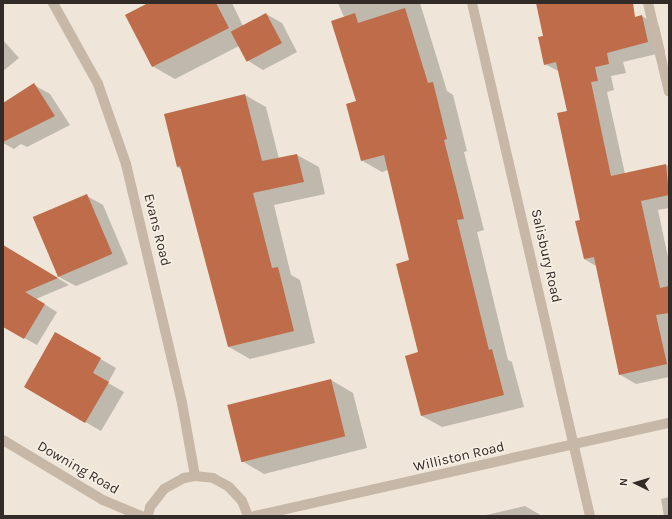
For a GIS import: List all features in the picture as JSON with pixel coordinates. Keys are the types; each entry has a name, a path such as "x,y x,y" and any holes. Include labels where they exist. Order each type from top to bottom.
{"street":[{"name":"Evans Road","path":"53,3 98,84 122,150 162,312 195,476"},
{"name":"Salisbury Road","path":"472,3 590,516"},
{"path":"648,3 669,92"},
{"name":"Williston Road","path":"255,516 669,423"},
{"name":"Downing Road","path":"3,440 103,500 141,516"},
{"path":"148,516 150,507 164,489 184,478 195,476 213,478 230,487 242,500 248,516"}],"building":[{"path":"148,3 216,3 229,28 152,67 125,15"},
{"path":"536,3 633,3 635,17 642,15 648,42 607,53 609,64 595,67 598,81 591,82 611,176 666,164 669,195 641,201 660,288 669,286 669,313 656,315 667,364 619,375 594,257 584,259 575,221 580,220 557,113 567,111 556,62 544,65 538,37 543,36"},
{"path":"405,8 428,83 433,82 447,139 444,140 464,219 457,220 489,350 492,349 504,395 421,416 405,356 418,352 396,264 409,260 384,155 361,161 346,104 356,101 331,21 355,13 358,23"},
{"path":"266,13 282,43 247,62 231,32"},
{"path":"34,83 55,116 3,142 3,103"},
{"path":"245,94 262,161 297,154 304,182 253,193 272,268 278,267 294,331 228,347 180,166 177,167 164,114"},
{"path":"87,194 112,254 58,277 33,217"},
{"path":"3,245 58,278 25,292 45,304 24,339 3,327"},
{"path":"55,332 101,358 93,373 109,382 85,423 24,387"},
{"path":"331,379 345,436 241,462 227,405"}]}
